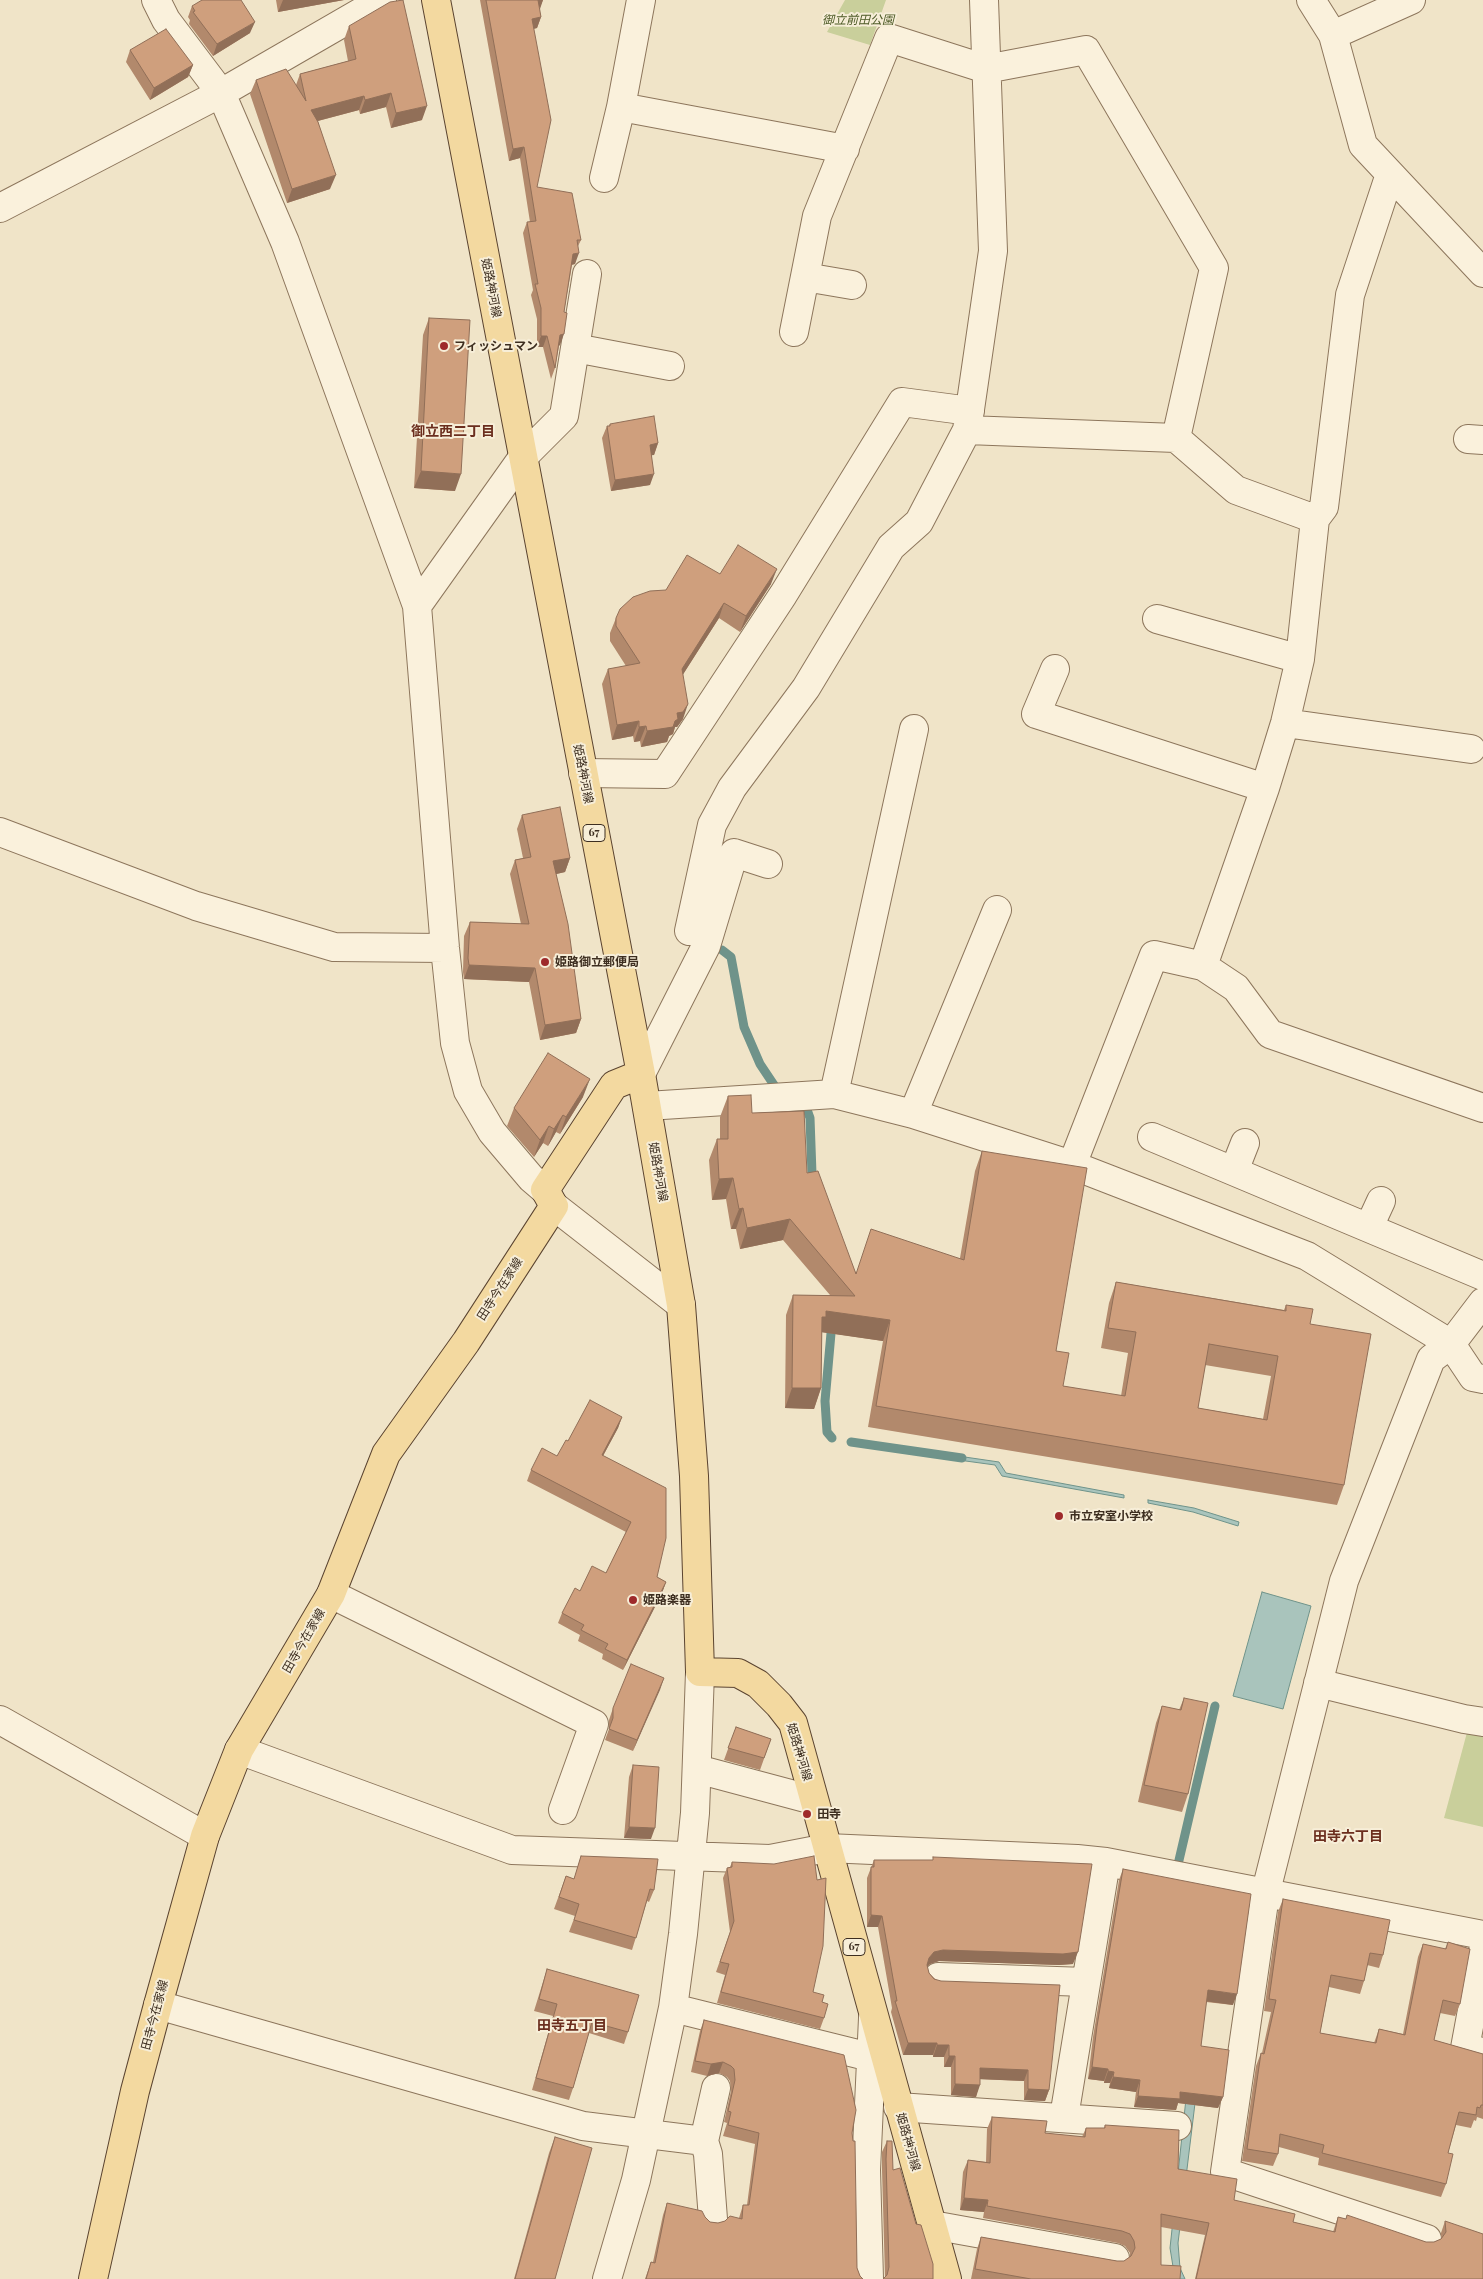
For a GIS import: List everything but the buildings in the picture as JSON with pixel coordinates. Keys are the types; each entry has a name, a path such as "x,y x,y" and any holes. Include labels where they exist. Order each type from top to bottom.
{"main road":[{"name":"姫路神河線","path":"436,0 647,1106 680,1305 694,1476 700,1672 738,1673 758,1684 779,1705 793,1723 947,2279"},
{"name":"田寺今在家線","path":"93,2279 135,2091 158,2005 205,1836 239,1750 331,1594 386,1454 466,1342 614,1085 641,1074"}],"street":[{"path":"156,0 166,20 221,93 285,242 417,606 445,948 455,1043 468,1091 492,1132 550,1198 680,1305"},
{"path":"0,208 221,93 382,0"},
{"path":"604,178 621,107 641,0"},
{"path":"689,931 712,825 732,788 806,688 891,547 919,522 968,420 994,251 984,0"},
{"path":"1311,0 1333,35 1363,145 1483,273"},
{"path":"1333,35 1411,0"},
{"path":"794,332 817,216 889,38 986,69 1086,50 1214,268 1176,438"},
{"path":"621,107 845,150"},
{"path":"1203,966 1286,724 1300,660 1315,519 1324,507 1350,295 1390,174"},
{"path":"417,606 523,457 564,416 587,274"},
{"path":"805,277 852,285"},
{"path":"575,348 670,366"},
{"path":"583,773 665,774 784,595 902,402 968,420 1176,438 1236,490 1315,519"},
{"path":"1157,619 1300,660"},
{"path":"1055,669 1036,714 1265,788"},
{"path":"1286,724 1471,749"},
{"path":"834,1094 914,728"},
{"path":"0,832 196,906 334,947 445,948"},
{"path":"641,1074 706,946 734,853 768,864"},
{"path":"913,1114 997,910"},
{"path":"1072,1165 1154,955 1203,966 1236,988 1270,1034 1483,1108"},
{"path":"647,1106 834,1094 913,1114 1072,1165 1307,1256 1451,1344 1473,1377 1483,1379"},
{"path":"1152,1137 1483,1276"},
{"path":"1234,1171 1245,1143"},
{"path":"1369,1228 1381,1201"},
{"path":"1427,2239 1225,2172 1265,1894 1348,1572 1431,1359 1451,1344 1483,1302"},
{"path":"331,1594 594,1724 563,1810"},
{"path":"607,2279 621,2235 647,2134 673,2008 691,1856 697,1769 700,1672"},
{"path":"1318,1683 1483,1722"},
{"path":"0,1720 205,1836"},
{"path":"239,1750 512,1850 770,1859 827,1848 1106,1862 1483,1935"},
{"path":"697,1769 814,1800"},
{"path":"1064,2118 1106,1862"},
{"path":"1483,1951 1465,2048 1483,2052"},
{"path":"938,1977 1086,1982"},
{"path":"158,2005 583,2126 704,2141"},
{"path":"673,2008 870,2057"},
{"path":"870,2279 866,2170 870,2057 874,2018"},
{"path":"713,2219 708,2154 704,2141 716,2088"},
{"path":"898,2107 1177,2126"},
{"path":"932,2225 1115,2258"}],"green space":[{"name":"御立前田公園","path":"845,0 886,0 870,45 827,32"},
{"path":"1469,1725 1483,1728 1483,1827 1444,1818"}],"water":[{"path":"951,1455 999,1462 1006,1473 1124,1495 1124,1498 1002,1476 995,1465 951,1459"},
{"path":"1148,1500 1194,1508 1239,1522 1238,1526 1193,1512 1148,1503"},
{"path":"1262,1592 1311,1606 1283,1709 1233,1696"},
{"path":"1191,2052 1201,2054 1178,2243 1180,2268 1185,2279 1175,2279 1170,2248"}],"waterway":[{"path":"722,950 731,957 744,1027 760,1064 780,1094"},
{"path":"800,1104 805,1104 810,1118 814,1184"},
{"path":"832,1322 825,1401 827,1432 832,1438"},
{"path":"851,1442 962,1458"},
{"path":"1176,1873 1215,1706"}],"place":[{"name":"フィッシュマン","path":"444,346"},
{"name":"姫路御立郵便局","path":"545,962"},
{"name":"市立安室小学校","path":"1059,1516"},
{"name":"姫路楽器","path":"633,1600"},
{"name":"田寺","path":"807,1814"}],"district":[{"name":"御立西二丁目","path":"453,432"},
{"name":"田寺六丁目","path":"1348,1837"},
{"name":"田寺五丁目","path":"572,2026"}]}
